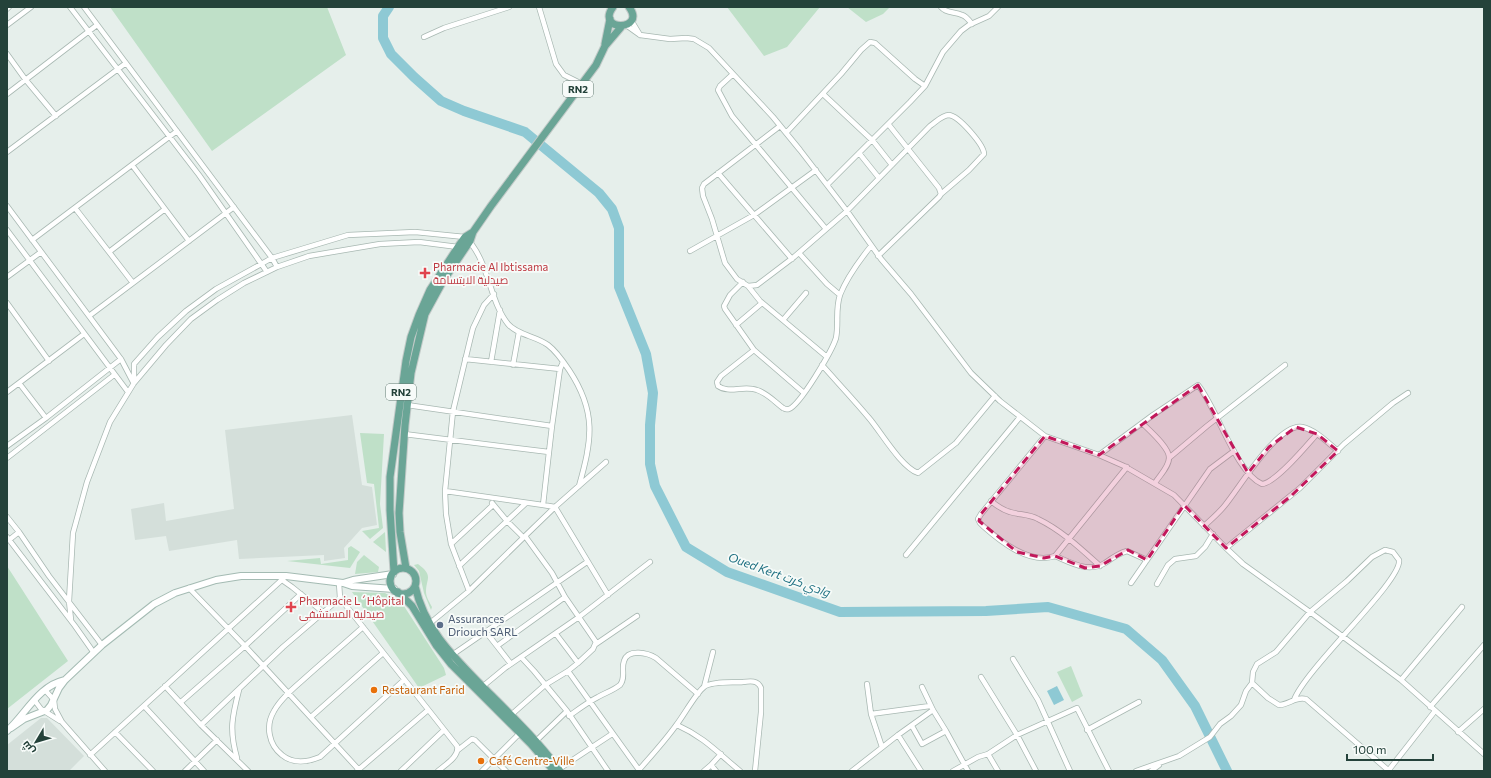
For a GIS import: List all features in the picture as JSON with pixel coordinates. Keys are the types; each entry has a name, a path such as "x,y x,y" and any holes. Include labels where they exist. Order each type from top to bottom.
{"main road":[{"name":"RN2","path":"557,770 536,741 522,731 511,715 451,664 436,645 412,606 391,583 393,573 390,477 406,361 411,337 428,296 436,280 458,247 473,232 596,65 605,46 610,11 613,7"},
{"path":"610,19 615,25 627,24 633,13 630,7"},
{"name":"RN2","path":"605,46 627,24"},
{"name":"RN2","path":"467,239 425,314 416,350 407,405 399,513 400,532 406,568 415,575 415,586 420,607 429,624 452,655 480,689 522,731 557,770"},
{"path":"341,583 393,573 400,568 406,568"},
{"path":"9,729 24,719 49,708 64,680 102,645 154,604 170,595 189,588 216,580 241,576 341,583 352,586 396,590 406,593 411,591 415,586"},
{"path":"9,729 45,690 64,680"}],"street":[{"path":"7,25 31,7"},
{"path":"70,7 199,175 267,272"},
{"path":"84,7 272,258 277,267"},
{"path":"424,37 444,28 509,7"},
{"path":"539,7 556,64 564,75 582,84"},
{"path":"941,7 949,13 961,14 972,24"},
{"path":"827,185 889,125 925,86 935,65 946,48 961,31 989,16 998,7"},
{"path":"627,24 640,35 670,39 686,38 699,41 709,48 786,133 816,170 878,256 911,294 971,373 995,396 1045,436 1099,455 1127,468 1155,483 1174,496 1243,564 1401,680 1484,754"},
{"path":"627,24 640,35"},
{"path":"7,94 97,25"},
{"path":"786,133 824,94 861,50 870,42 875,43 915,79 925,86"},
{"path":"7,54 25,79 56,116"},
{"path":"7,152 126,63"},
{"path":"733,74 720,86 719,92 725,100 732,116 826,229"},
{"path":"824,94 873,141 892,165"},
{"path":"748,286 757,285 799,253 846,211 940,118 949,115 958,119 982,145 984,154 878,256"},
{"path":"889,125 939,188 941,194"},
{"path":"780,126 704,184 702,188 703,196 712,219 725,263 732,273 748,286 762,303 827,357"},
{"path":"32,240 177,131"},
{"path":"860,153 879,178"},
{"path":"132,165 189,241"},
{"path":"199,175 206,170"},
{"path":"690,251 754,215 816,170"},
{"path":"718,173 792,259"},
{"path":"7,206 121,359 134,383"},
{"path":"89,316 234,207"},
{"path":"75,208 133,283"},
{"path":"109,252 165,209"},
{"path":"7,230 128,392"},
{"path":"134,383 134,364 158,337 186,311 216,289 272,258 348,235 415,232 467,239 481,260 500,310 508,324 519,332 546,344 552,349 563,362 581,391 588,414 590,446 579,486"},
{"path":"71,620 69,601 73,533 83,497 110,422 134,383 166,345 192,319 217,300 244,283 277,267 308,256 380,244 418,242 458,247"},
{"path":"754,350 721,376 717,382 718,386 728,390 741,388 757,390 764,393 786,409 790,409 804,393 827,357 837,332 836,312 840,295 850,275 871,246"},
{"path":"7,277 42,252"},
{"path":"799,253 827,284 840,295"},
{"path":"743,282 730,295 724,306 754,350 804,393"},
{"path":"783,320 806,293"},
{"path":"469,591 452,544 446,514 445,491 453,411 465,359 473,328 484,306 494,294"},
{"path":"7,303 49,361"},
{"path":"736,325 762,303"},
{"path":"491,362 500,310"},
{"path":"513,365 519,332"},
{"path":"7,392 84,334"},
{"path":"7,446 46,418 121,359"},
{"path":"465,359 560,369"},
{"path":"543,505 552,426 560,369 563,362"},
{"path":"822,365 870,419 900,458 909,468 918,473 947,452 956,443 995,396"},
{"path":"1169,458 1285,366"},
{"path":"7,458 114,375"},
{"path":"19,383 46,418"},
{"path":"1099,455 1142,423 1198,385 1211,406 1234,451 1248,473 1258,483 1265,484 1290,464 1317,434"},
{"path":"1226,548 1291,496 1344,444 1408,393"},
{"path":"407,405 552,426"},
{"path":"906,555 1020,417"},
{"path":"1142,423 1162,444 1169,458 1168,463 1155,483"},
{"path":"1204,526 1223,508 1269,447 1284,433 1293,428 1303,427 1317,434 1338,451"},
{"path":"404,434 549,452"},
{"path":"1045,436 991,501 978,519 980,523 1017,552 1044,558 1054,556 1085,568 1100,566 1127,550 1147,560"},
{"path":"1131,583 1210,469 1234,451"},
{"path":"429,624 469,591 555,507 606,462"},
{"path":"1054,556 1127,468"},
{"path":"445,491 555,507"},
{"path":"492,498 493,505 542,558 565,597 596,644"},
{"path":"991,501 1010,512 1035,518 1069,538 1100,566"},
{"path":"459,566 526,503"},
{"path":"452,544 493,505"},
{"path":"555,507 608,596"},
{"path":"7,517 49,576 102,645"},
{"path":"19,532 8,539 94,652"},
{"path":"1157,584 1168,565 1175,559 1196,556 1205,547 1213,534"},
{"path":"1136,771 1179,756 1210,737 1220,724 1237,710 1252,683 1253,672 1258,664 1276,652 1310,612 1347,581 1375,554 1387,550 1393,552 1399,560 1399,568 1380,594 1303,682 1294,700"},
{"path":"452,655 587,562"},
{"path":"480,689 511,664 556,634 608,596 650,562"},
{"path":"90,755 284,578 322,612"},
{"path":"341,583 340,598 457,746 458,750"},
{"path":"189,588 311,717 359,771 428,710"},
{"path":"181,702 301,594"},
{"path":"496,646 565,597"},
{"path":"201,724 322,612 340,598"},
{"path":"1401,680 1462,607"},
{"path":"511,715 545,686 578,663 596,644 637,616"},
{"path":"363,627 288,693 274,711 269,726 270,737 276,750 289,760 300,762 320,757 404,680"},
{"path":"486,632 511,664"},
{"path":"556,634 578,663"},
{"path":"1430,707 1484,646"},
{"path":"568,671 638,771 677,725 704,687 713,652"},
{"path":"311,717 384,653"},
{"path":"536,741 568,713 618,687 621,684 623,677 624,660 626,657 637,653 650,654 656,658 698,694"},
{"path":"521,657 568,713 608,771"},
{"path":"1013,658 1031,687 1070,771"},
{"path":"981,677 1017,734 1036,771"},
{"path":"704,687 717,683 750,681 756,682 760,685 761,712 755,771"},
{"path":"1252,683 1268,698 1279,705 1301,698 1306,699 1388,771 1435,711"},
{"path":"867,684 872,714 882,748"},
{"path":"165,686 248,771"},
{"path":"922,687 931,708 946,731 968,771"},
{"path":"45,690 54,700 62,722 105,771"},
{"path":"237,759 232,738 232,729 234,708 239,690"},
{"path":"35,701 44,711 62,722"},
{"path":"1087,730 1139,702"},
{"path":"144,706 204,771"},
{"path":"872,714 931,708"},
{"path":"852,771 898,734 912,726 931,708"},
{"path":"953,771 978,757 988,754 1017,734 1077,708 1109,771"},
{"path":"1458,732 1484,709"},
{"path":"677,725 692,731 740,771"},
{"path":"912,726 922,744 946,731"},
{"path":"401,771 444,730"},
{"path":"482,771 495,760 522,731"},
{"path":"115,732 153,771"},
{"path":"557,770 612,734"},
{"path":"898,734 921,771"},
{"path":"438,771 457,754 458,750 472,739 475,740 506,771"},
{"path":"185,771 217,740"},
{"path":"704,771 721,754"},
{"path":"988,754 998,771"},
{"path":"1150,771 1163,762"},
{"path":"711,765 716,771"}],"highlighted area":[{"path":"1198,385 1248,473 1269,447 1296,427 1317,434 1338,451 1291,496 1226,548 1184,505 1147,560 1128,550 1100,566 1085,568 1055,556 1044,558 1017,552 979,521 981,514 1045,436 1099,455"}],"shaded area":[{"path":"352,415 362,485 372,487 377,525 362,528 344,548 345,558 324,561 324,555 239,559 237,540 169,551 166,536 135,540 131,509 164,503 166,521 234,509 225,430"},
{"path":"41,718 47,718 84,756 69,771 7,771 7,745"}],"green space":[{"path":"110,7 327,7 346,55 212,151"},
{"path":"727,7 820,7 787,47 764,56"},
{"path":"847,7 890,7 883,14 866,22"},
{"path":"360,433 384,434 380,504 383,528 370,539 362,531 379,528 374,484 367,483"},
{"path":"385,532 386,552 373,542"},
{"path":"351,546 360,552 350,568 287,561 320,558 321,564 348,560 348,548"},
{"path":"364,555 379,567 378,572 355,574 357,562"},
{"path":"418,564 428,574 426,594 432,607 431,610 424,593 419,571 414,565"},
{"path":"7,566 68,661 7,709"},
{"path":"352,592 385,593 402,603 444,668 446,675 419,688"},
{"path":"1071,666 1083,696 1072,702 1057,672"}],"water":[{"path":"1057,686 1064,700 1054,705 1047,691"}],"waterway":[{"name":"Oued Kert وادي كرت","path":"389,7 383,16 383,38 391,54 414,77 441,101 464,111 525,132 599,193 612,209 619,228 619,287 646,354 653,393 650,425 650,464 655,486 686,547 727,572 840,612 986,611 1048,607 1126,629 1162,660 1195,706 1227,771"}],"place":[{"name":"Pharmacie Al Ibtissama صيدلية الابتسامة","path":"425,273"},
{"name":"Pharmacie L´Hôpital صيدلية المستشفى","path":"291,607"},
{"name":"Assurances Driouch SARL","path":"440,625"},
{"name":"Restaurant Farid","path":"374,690"},
{"name":"Café Centre-Ville","path":"481,761"}]}
